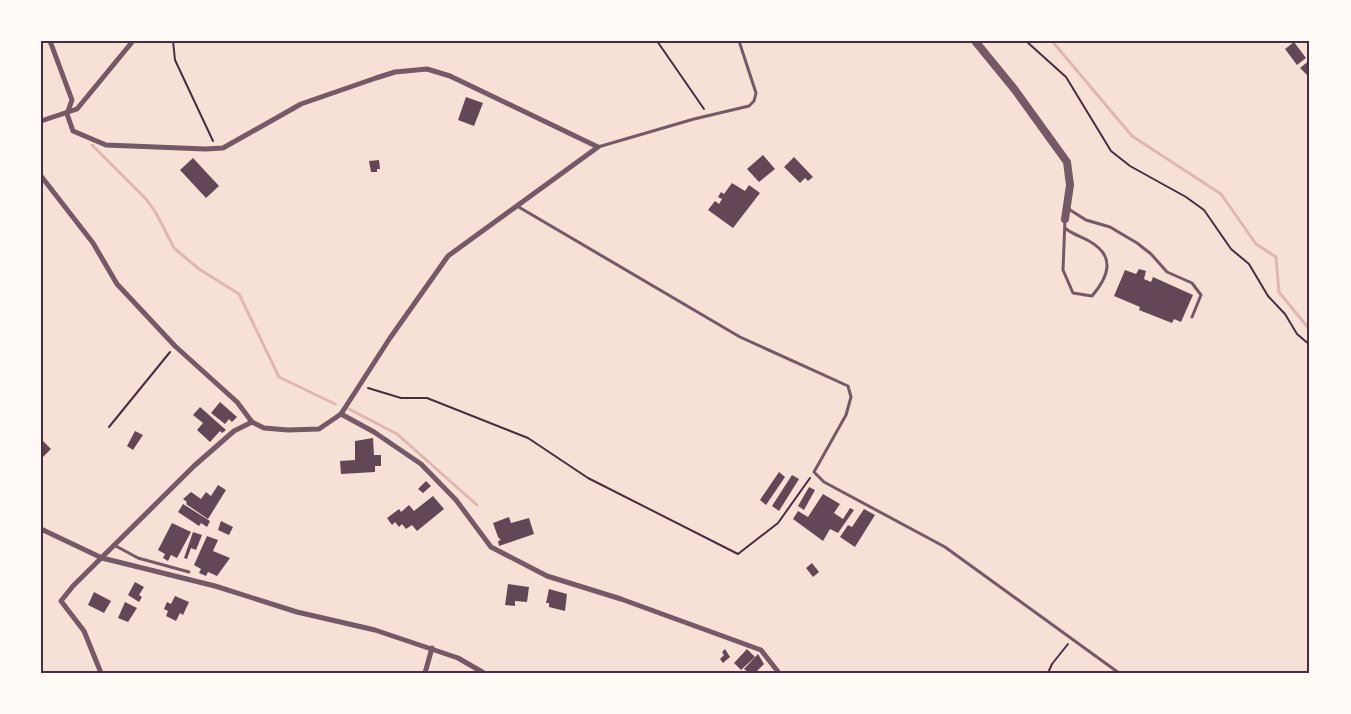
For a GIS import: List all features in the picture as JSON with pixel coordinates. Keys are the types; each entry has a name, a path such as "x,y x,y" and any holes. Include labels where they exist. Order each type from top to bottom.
{"street":[{"path":"41,176 93,243 117,284 175,346 237,402 252,422 264,428 288,430 319,429 341,414 390,338 448,256 598,147 450,76 427,69 396,72 302,104 223,148 106,145 73,131 67,114 72,100 50,41"},
{"path":"41,121 67,114 77,109 133,41"},
{"path":"975,41 1020,98 1066,162 1070,185 1065,219"},
{"path":"341,414 374,432 421,464 456,500 491,547 547,576 621,599 760,650 779,673"},
{"path":"101,673 84,631 61,601 114,545 194,466 234,431 252,422"},
{"path":"41,529 102,558 215,586 297,612 375,630 458,658 484,673"},
{"path":"425,673 432,648"}],"lane":[{"path":"598,147 712,115 743,109 754,101 756,93 740,41"},
{"path":"517,206 740,337 848,386 851,396 846,415 814,472 824,482 945,546 1119,673"},
{"path":"1067,207 1086,220 1110,226 1151,254 1167,272 1192,283 1201,295 1192,317"},
{"path":"1065,219 1063,270 1073,293 1092,296 1101,286 1108,265 1104,253 1090,242 1072,234 1065,228"},
{"path":"114,545 138,558 189,572"}],"path":[{"path":"173,41 175,60 216,148"},
{"path":"657,41 702,107 712,115"},
{"path":"1026,41 1066,77 1112,151 1130,166 1186,197 1204,210 1231,249 1249,264 1268,296 1285,314 1297,334 1310,345"},
{"path":"109,427 175,346"},
{"path":"360,386 401,398 427,398 528,438 588,478 738,554 778,523 814,472"},
{"path":"1048,673 1052,664 1071,639"}],"building":[{"path":"1294,42 1306,58 1297,65 1285,49"},
{"path":"1310,60 1310,78 1300,68"},
{"path":"466,97 483,103 474,126 458,120"},
{"path":"763,155 775,169 759,182 747,169"},
{"path":"794,157 813,177 808,181 805,178 800,183 784,167"},
{"path":"193,158 219,186 206,198 180,170"},
{"path":"379,160 380,169 377,169 377,172 371,172 369,161"},
{"path":"732,183 745,191 749,185 760,193 733,228 708,210 715,201 719,204 722,199 718,197 721,192 724,194"},
{"path":"1139,269 1146,271 1144,279 1151,282 1153,277 1193,295 1181,322 1174,319 1172,323 1139,310 1140,307 1114,296 1125,270 1136,274"},
{"path":"220,402 237,417 232,422 229,419 225,424 211,413"},
{"path":"200,407 226,430 222,433 220,431 210,442 197,430 203,423 193,415"},
{"path":"135,431 143,435 133,450 127,446"},
{"path":"373,438 374,455 381,455 381,466 375,466 375,472 341,474 340,461 355,460 355,441"},
{"path":"41,439 51,449 41,459"},
{"path":"779,472 785,477 766,505 760,500"},
{"path":"792,475 799,479 779,511 772,506"},
{"path":"426,481 431,486 423,493 418,489"},
{"path":"218,485 226,490 208,519 186,504 187,502 183,499 191,492 201,499 206,492 211,496"},
{"path":"809,487 815,490 804,510 798,506"},
{"path":"823,494 840,504 834,513 843,519 850,508 854,510 838,533 830,529 823,541 793,519 798,511 808,517"},
{"path":"433,496 444,509 417,531 412,525 406,529 402,524 399,527 395,522 392,525 387,518 399,509 401,512 409,505 414,511"},
{"path":"183,504 210,521 207,527 201,523 199,526 178,512"},
{"path":"864,509 875,515 855,547 840,537 848,525 852,527"},
{"path":"509,517 511,523 529,518 534,534 499,546 498,541 501,540 493,523"},
{"path":"221,521 233,527 229,535 218,530"},
{"path":"172,523 191,532 177,558 171,555 168,561 163,558 165,554 158,550"},
{"path":"193,532 202,535 196,550 191,548 187,559 184,558"},
{"path":"207,536 218,540 213,551 230,558 217,576 208,572 206,576 199,573 201,569 194,565"},
{"path":"812,563 819,572 813,577 806,568"},
{"path":"135,582 144,587 139,595 142,597 139,602 128,595"},
{"path":"508,584 529,587 527,602 515,601 515,606 505,605"},
{"path":"549,589 567,594 565,611 549,607 549,603 546,603"},
{"path":"94,592 111,601 104,613 88,605"},
{"path":"175,596 189,602 183,615 180,613 176,621 166,616 168,611 164,609 167,602 171,604"},
{"path":"125,602 137,608 128,622 118,618"},
{"path":"725,649 730,657 723,663 720,659 724,655 722,652"},
{"path":"747,649 755,657 741,670 734,663"},
{"path":"758,654 764,664 755,673 749,673 744,669"}],"waterway":[{"path":"1052,41 1132,136 1221,194 1256,244 1276,257 1279,292 1310,330"},
{"path":"92,145 146,199 156,213 174,248 199,269 239,294 279,377 335,404"},
{"path":"349,409 397,434 477,505"}]}
